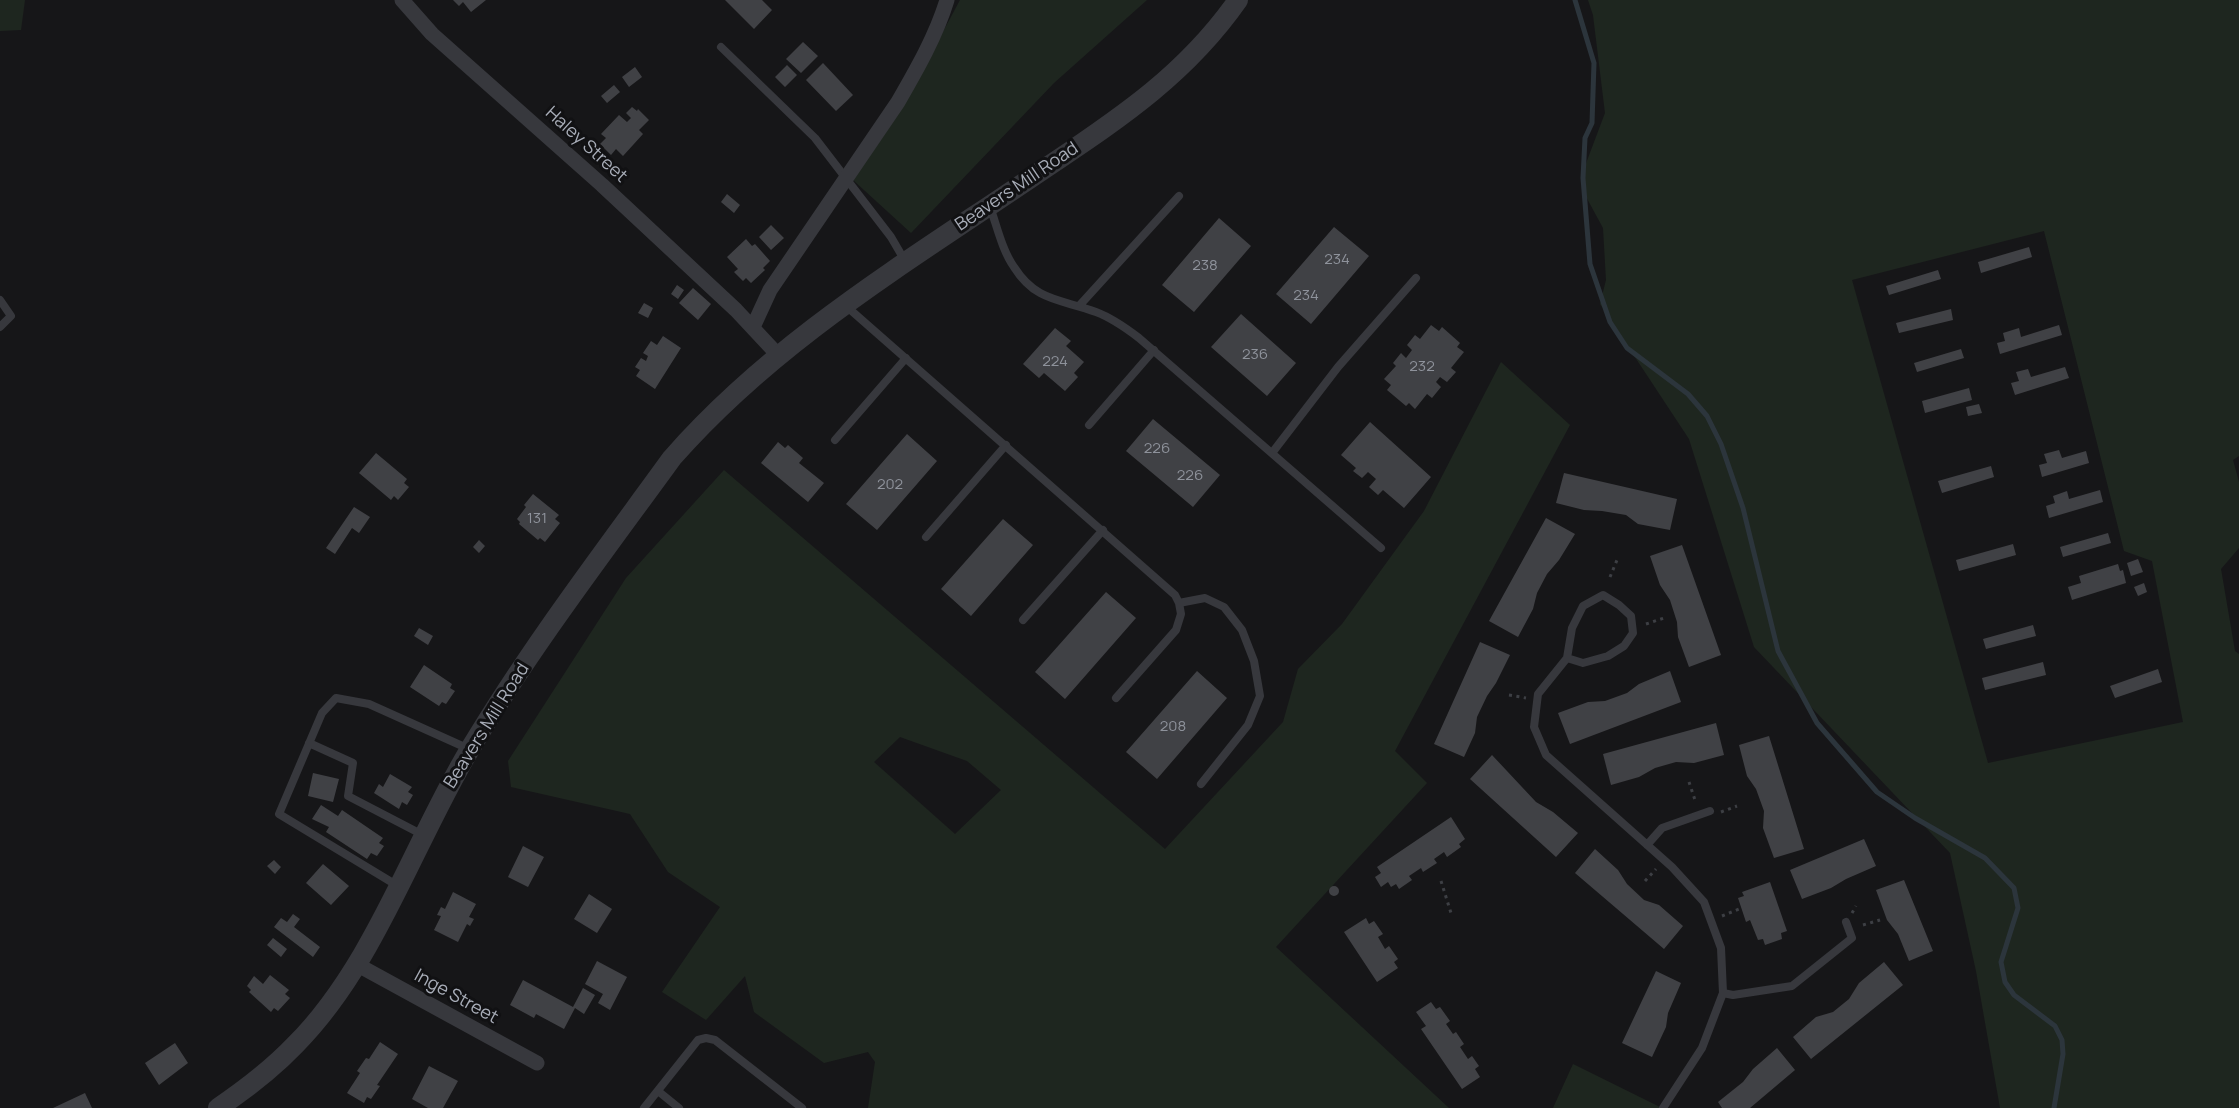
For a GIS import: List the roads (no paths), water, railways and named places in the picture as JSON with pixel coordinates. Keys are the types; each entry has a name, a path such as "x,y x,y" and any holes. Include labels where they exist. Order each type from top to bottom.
{"street":[{"path":"778,355 753,327 770,290 898,102 917,69 939,23 947,0"},
{"name":"Beavers Mill Road","path":"218,1108 244,1090 297,1044 331,1001 356,964 470,750 507,690 672,458 731,395 778,355 906,262 1107,126 1163,84 1193,56 1238,0"},
{"name":"Haley Street","path":"410,3 432,34 602,185 753,327"},
{"name":"Inge Street","path":"356,964 537,1063"}],"lane":[{"path":"721,46 815,138 891,237 906,262"},
{"path":"1079,306 1179,196"},
{"path":"990,206 1012,264 1022,279 1036,291 1057,301 1099,313 1122,325 1154,350 1381,549"},
{"path":"1272,453 1338,367 1416,278"},
{"path":"0,300 11,316 0,327"},
{"path":"845,305 1175,595 1181,614 1176,630 1116,698"},
{"path":"1089,425 1154,350"},
{"path":"835,440 906,358"},
{"path":"926,537 1006,445"},
{"path":"1023,620 1103,530"},
{"path":"1567,658 1584,663 1608,656 1624,646 1633,633 1631,616 1603,595 1583,606 1572,628 1567,658 1538,694 1534,727 1546,756 1672,867 1704,902 1721,948 1723,993 1702,1048 1663,1108"},
{"path":"1179,603 1206,598 1224,607 1242,630 1254,662 1260,696 1248,725 1201,784"},
{"path":"398,886 279,814 322,713 336,698 369,704 470,750"},
{"path":"309,743 353,763 348,796 424,835"},
{"path":"1647,845 1662,828 1710,811"},
{"path":"1723,993 1733,995 1792,986 1852,938 1846,922"},
{"path":"644,1108 698,1041 706,1038 715,1040 802,1108"},
{"path":"658,1091 679,1108"}],"waterway":[{"path":"1575,0 1594,63 1592,123 1585,138 1583,178 1590,264 1610,322 1627,348 1688,394 1707,416 1721,444 1743,508 1778,651 1817,723 1877,792 1915,818 1985,858 2014,888 2018,908 2001,962 2005,982 2014,995 2055,1026 2062,1040 2063,1054 2054,1108"}]}
